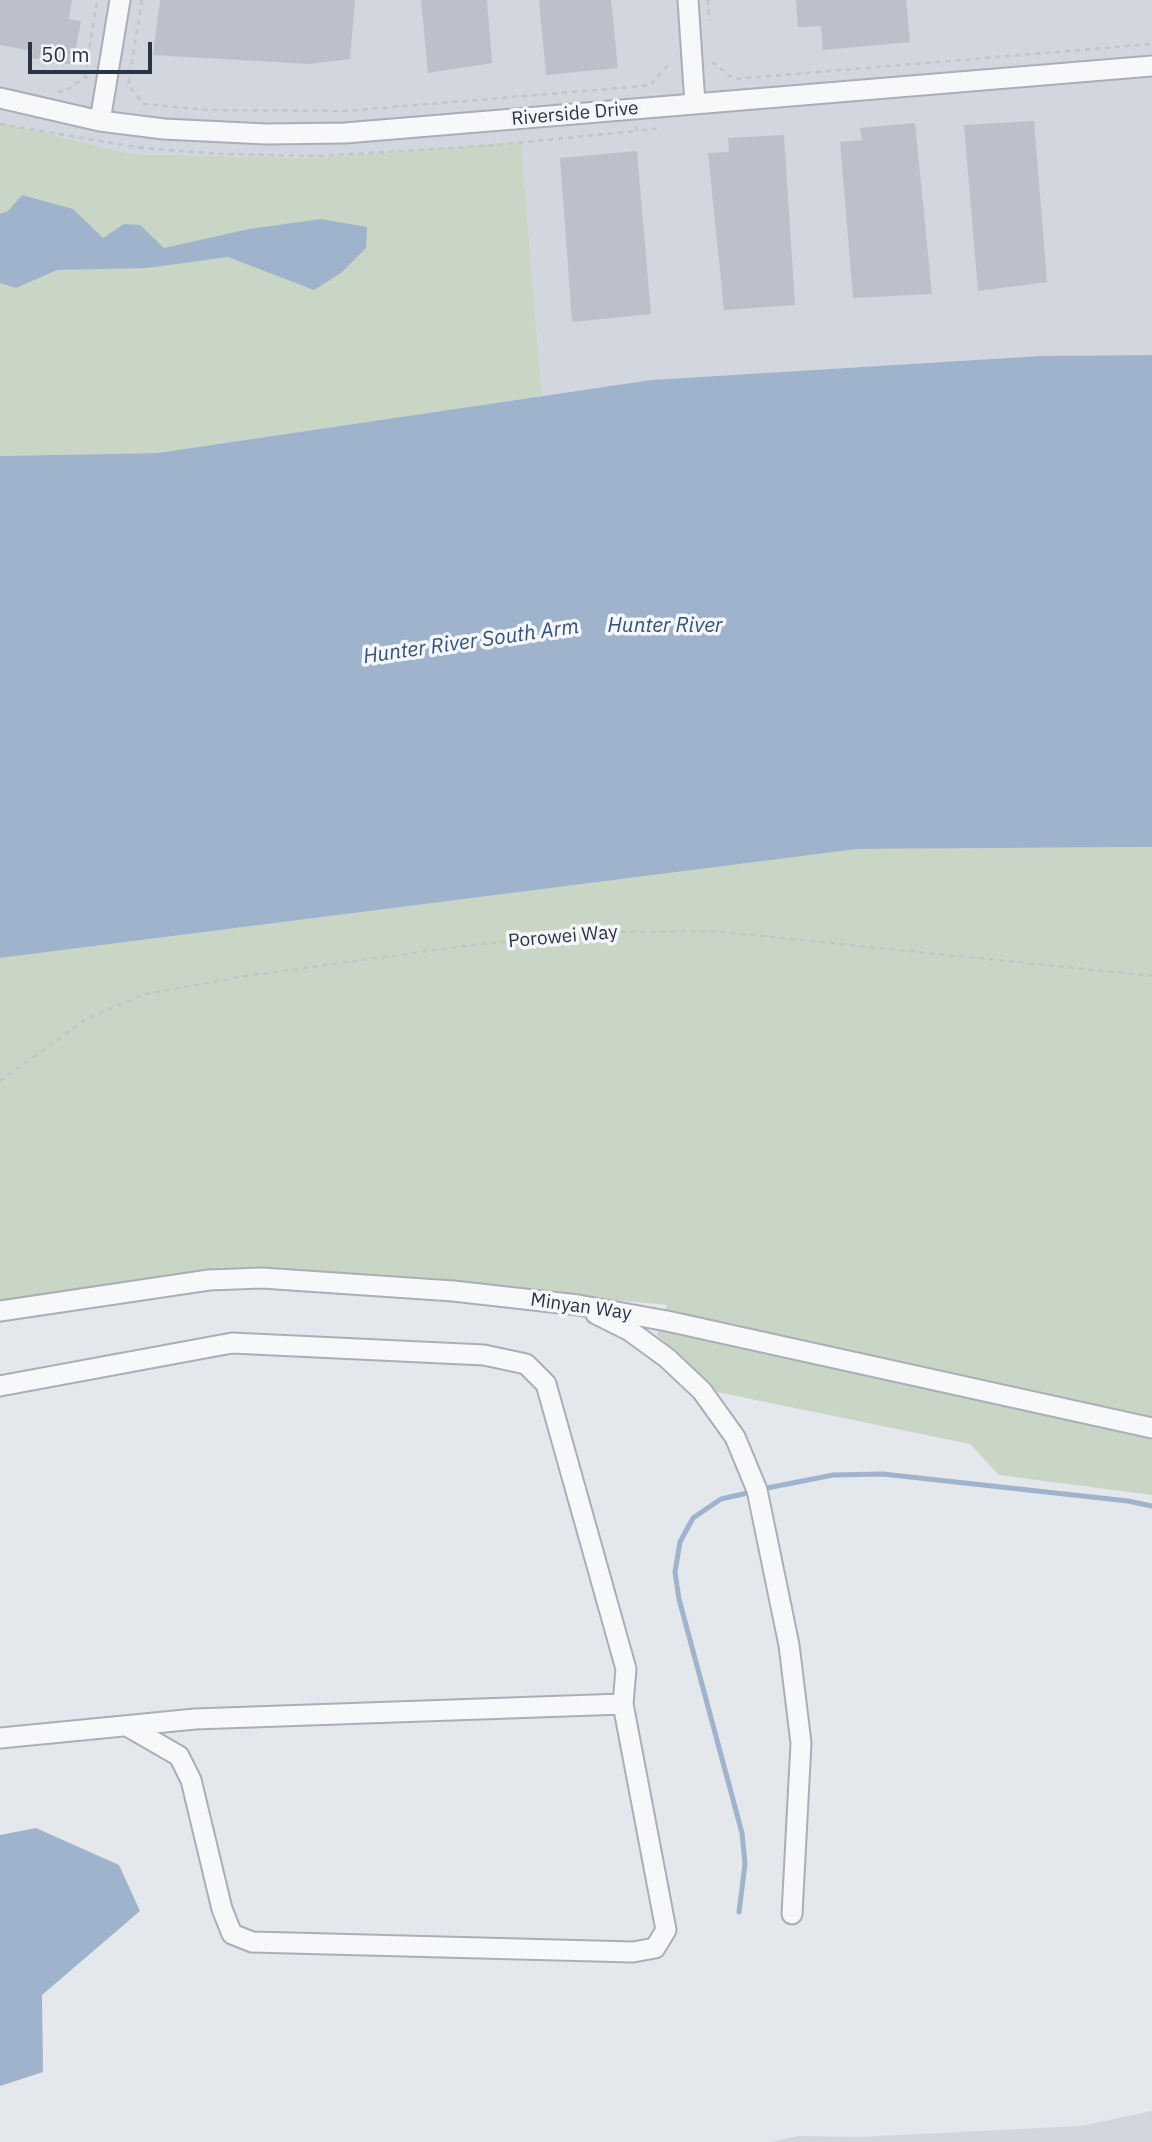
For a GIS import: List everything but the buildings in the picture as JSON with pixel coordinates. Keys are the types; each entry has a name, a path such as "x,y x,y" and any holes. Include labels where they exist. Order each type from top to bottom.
{"street":[{"path":"100,121 120,0"},
{"path":"688,0 695,104"},
{"name":"Riverside Drive","path":"0,98 100,121 164,129 266,134 345,133 1152,66"},
{"name":"Minyan Way","path":"0,1311 209,1280 262,1278 453,1291 579,1305 667,1321 1152,1428"},
{"path":"579,1305 630,1332 667,1358 702,1391 735,1437 757,1490 789,1645 801,1743 792,1914"},
{"path":"0,1386 232,1343 484,1355 526,1364 546,1384 626,1669 623,1704 666,1930 655,1948 633,1952 251,1942 232,1934 222,1909 191,1780 179,1756 127,1726"},
{"path":"0,1738 195,1719 623,1704"}],"path":[{"path":"51,90 64,92 85,77 97,0"},
{"path":"142,0 126,84 145,107 345,111 651,85 667,66 672,65"},
{"path":"708,0 709,23"},
{"path":"710,58 713,65 734,79 1152,44"},
{"path":"85,77 91,79"},
{"path":"632,87 632,92"},
{"path":"0,124 142,148"},
{"path":"636,126 638,131 662,128"},
{"name":"Porowei Way","path":"0,1081 88,1018 145,994 246,976 472,946 605,932 713,931 1152,976"}],"shaded area":[{"path":"0,0 1152,0 1152,355 1040,356 651,380 542,396 521,141 310,158 132,154 0,122"},
{"path":"1152,2111 1152,2142 771,2142 798,2136 859,2137 1081,2126"}],"green space":[{"path":"0,122 132,154 310,158 521,141 542,396 157,453 0,456"},
{"path":"1152,847 1152,1495 999,1475 970,1444 717,1392 657,1335 667,1305 253,1267 0,1302 0,958 858,849"}],"water":[{"path":"22,195 73,209 103,238 124,224 140,225 164,248 249,229 321,219 367,227 366,248 341,273 314,290 228,257 147,268 57,270 16,288 0,283 0,214 8,211"},
{"name":"Hunter River","path":"1152,355 1152,847 858,849 0,958 0,456 157,453 651,380 1040,356"},
{"path":"36,1828 119,1865 140,1911 42,1995 43,2072 0,2086 0,1835"}],"waterway":[{"path":"762,1489 833,1475 883,1474 1128,1501 1152,1506"},
{"path":"739,1912 745,1864 742,1833 679,1599 675,1572 680,1542 693,1518 721,1499 752,1492"}],"water label":[{"name":"Hunter River South Arm","path":"471,642"}]}
